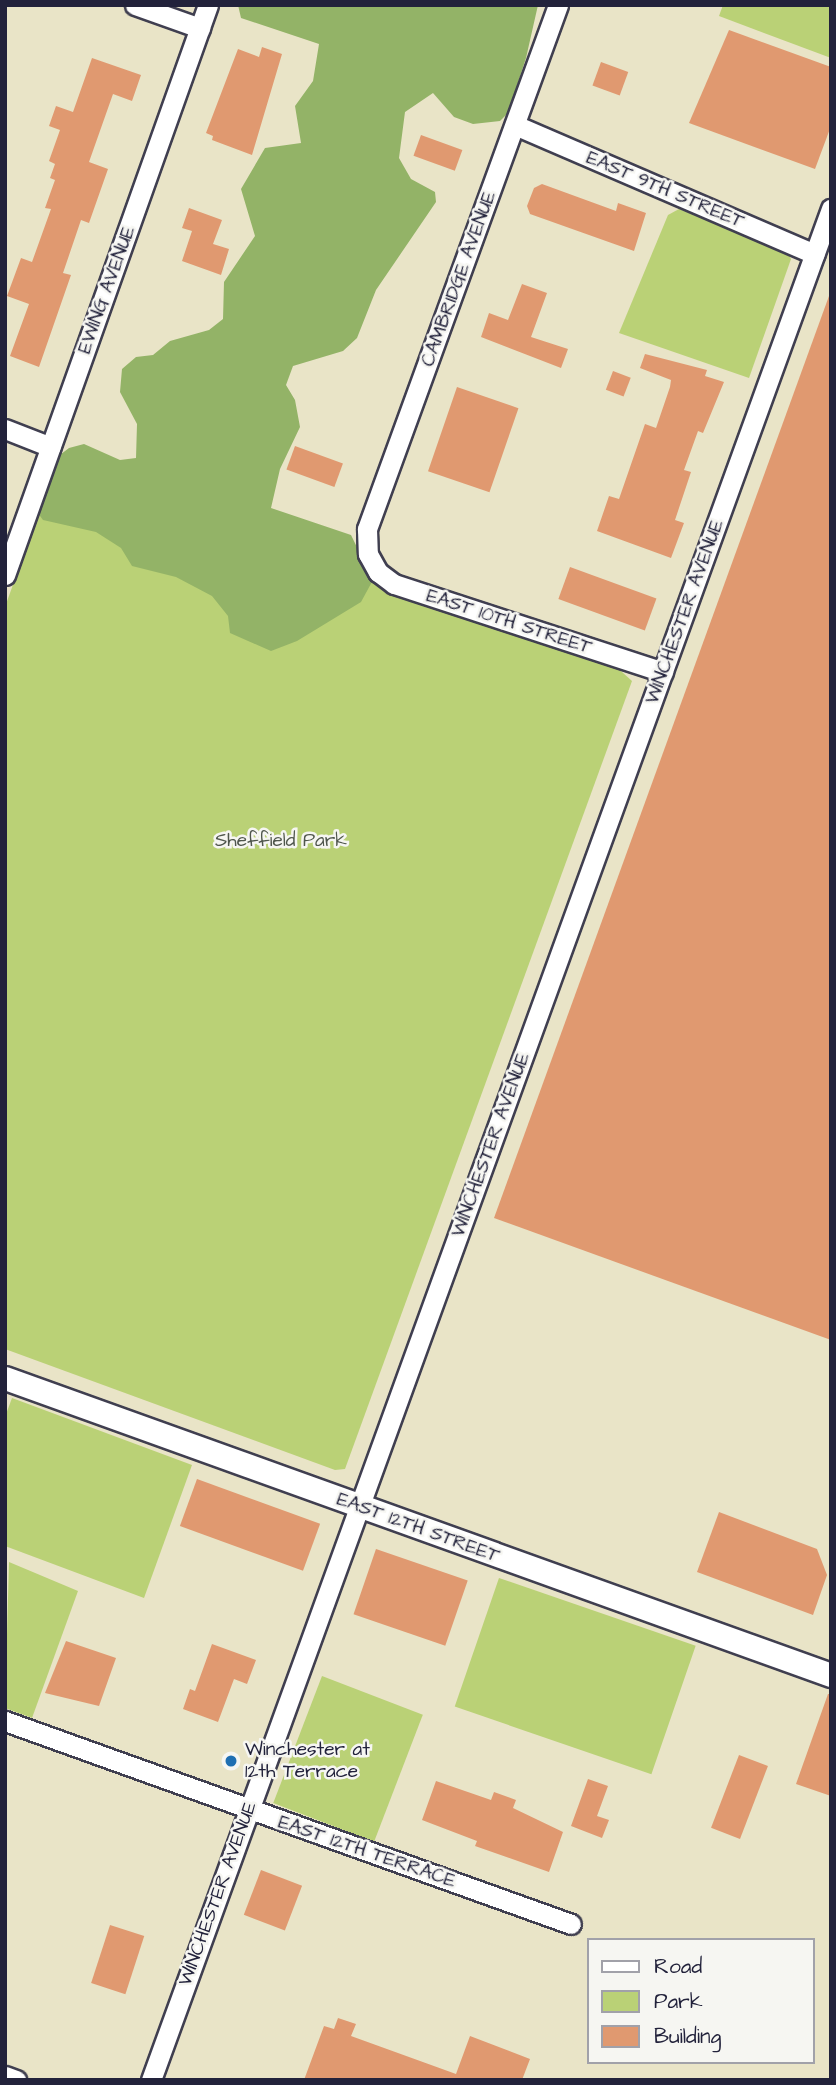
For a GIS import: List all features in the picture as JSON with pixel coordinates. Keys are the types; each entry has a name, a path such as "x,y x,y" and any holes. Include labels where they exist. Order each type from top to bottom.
{"street":[{"path":"135,5 200,28"},
{"name":"EWING AVENUE","path":"5,575 208,5"},
{"name":"CAMBRIDGE AVENUE","path":"368,554 367,529 558,5"},
{"name":"EAST 9TH STREET","path":"516,125 814,254"},
{"name":"WINCHESTER AVENUE","path":"150,2080 831,209"},
{"path":"5,429 51,447"},
{"name":"EAST 10TH STREET","path":"368,554 378,572 394,583 663,672"},
{"name":"EAST 12TH STREET","path":"5,1378 831,1675"},
{"name":"EAST 12TH TERRACE","path":"5,1721 571,1924"},
{"path":"5,2076 16,2080"}],"green space":[{"path":"238,5 538,5 526,58 508,113 500,121 473,124 454,117 433,93 405,112 399,158 411,179 435,192 436,202 376,290 357,338 343,351 293,366 286,385 295,400 300,427 280,469 271,508 351,535 373,580 361,602 297,641 271,651 230,633 228,616 212,596 176,577 132,566 121,548 96,532 43,520 32,505 52,461 69,448 84,444 120,460 136,458 137,424 120,392 122,369 136,357 153,355 170,341 209,330 223,319 224,282 255,236 241,189 265,148 301,143 295,106 313,81 319,44 241,18"},
{"path":"723,5 831,5 831,58 719,16"},
{"path":"679,209 787,252 791,259 749,378 619,333 668,215"},
{"name":"Sheffield Park","path":"55,467 612,663 632,681 345,1469 335,1470 5,1349 5,607"},
{"path":"12,1398 192,1465 144,1598 5,1546 5,1417"},
{"path":"9,1562 78,1591 32,1718 5,1708"},
{"path":"499,1578 696,1646 651,1774 455,1707"},
{"path":"322,1676 423,1715 374,1842 273,1803"}],"building":[{"path":"729,30 831,67 831,126 815,169 689,123"},
{"path":"262,47 282,54 252,155 212,140 213,136 206,133 238,49 259,57"},
{"path":"92,58 141,75 132,101 113,94 89,162 108,169 89,223 81,220 63,273 71,275 39,367 10,356 29,304 7,296 21,258 32,262 51,209 45,208 55,180 50,178 55,164 49,161 60,130 49,126 56,106 73,112"},
{"path":"601,62 628,72 620,95 592,85"},
{"path":"421,135 462,150 455,171 413,156"},
{"path":"542,184 616,211 618,203 646,213 634,251 530,214 527,206 534,188"},
{"path":"189,208 222,220 213,244 229,249 221,275 182,261 192,231 182,228"},
{"path":"522,284 547,293 531,337 568,349 561,368 481,337 489,313 508,320"},
{"path":"831,296 831,1340 494,1218"},
{"path":"645,354 707,370 705,376 724,382 703,433 698,431 684,470 691,472 675,520 684,523 671,558 597,531 609,496 619,499 645,424 656,428 670,387 671,380 640,368"},
{"path":"613,371 631,378 624,396 606,390"},
{"path":"457,387 518,408 489,492 428,471"},
{"path":"295,446 343,463 334,487 286,469"},
{"path":"570,567 656,598 645,630 558,599"},
{"path":"197,1479 320,1524 303,1571 180,1526"},
{"path":"719,1512 817,1549 827,1575 813,1615 697,1572"},
{"path":"376,1549 468,1581 445,1646 354,1614"},
{"path":"66,1641 116,1658 99,1706 45,1693"},
{"path":"212,1644 256,1660 247,1684 234,1679 218,1722 183,1709 190,1689 195,1691"},
{"path":"828,1694 831,1694 831,1796 796,1784"},
{"path":"739,1755 768,1766 740,1839 711,1828"},
{"path":"588,1779 608,1786 597,1816 609,1820 602,1838 571,1826"},
{"path":"436,1781 491,1800 494,1792 516,1800 513,1808 563,1832 549,1872 475,1846 477,1841 422,1820"},
{"path":"261,1870 302,1886 285,1931 244,1915"},
{"path":"110,1925 144,1936 125,1994 91,1983"},
{"path":"338,2018 356,2024 351,2036 456,2074 470,2036 530,2059 522,2080 304,2080 324,2026 334,2029"}],"place":[{"name":"Winchester at 12th Terrace","path":"231,1761"}]}
